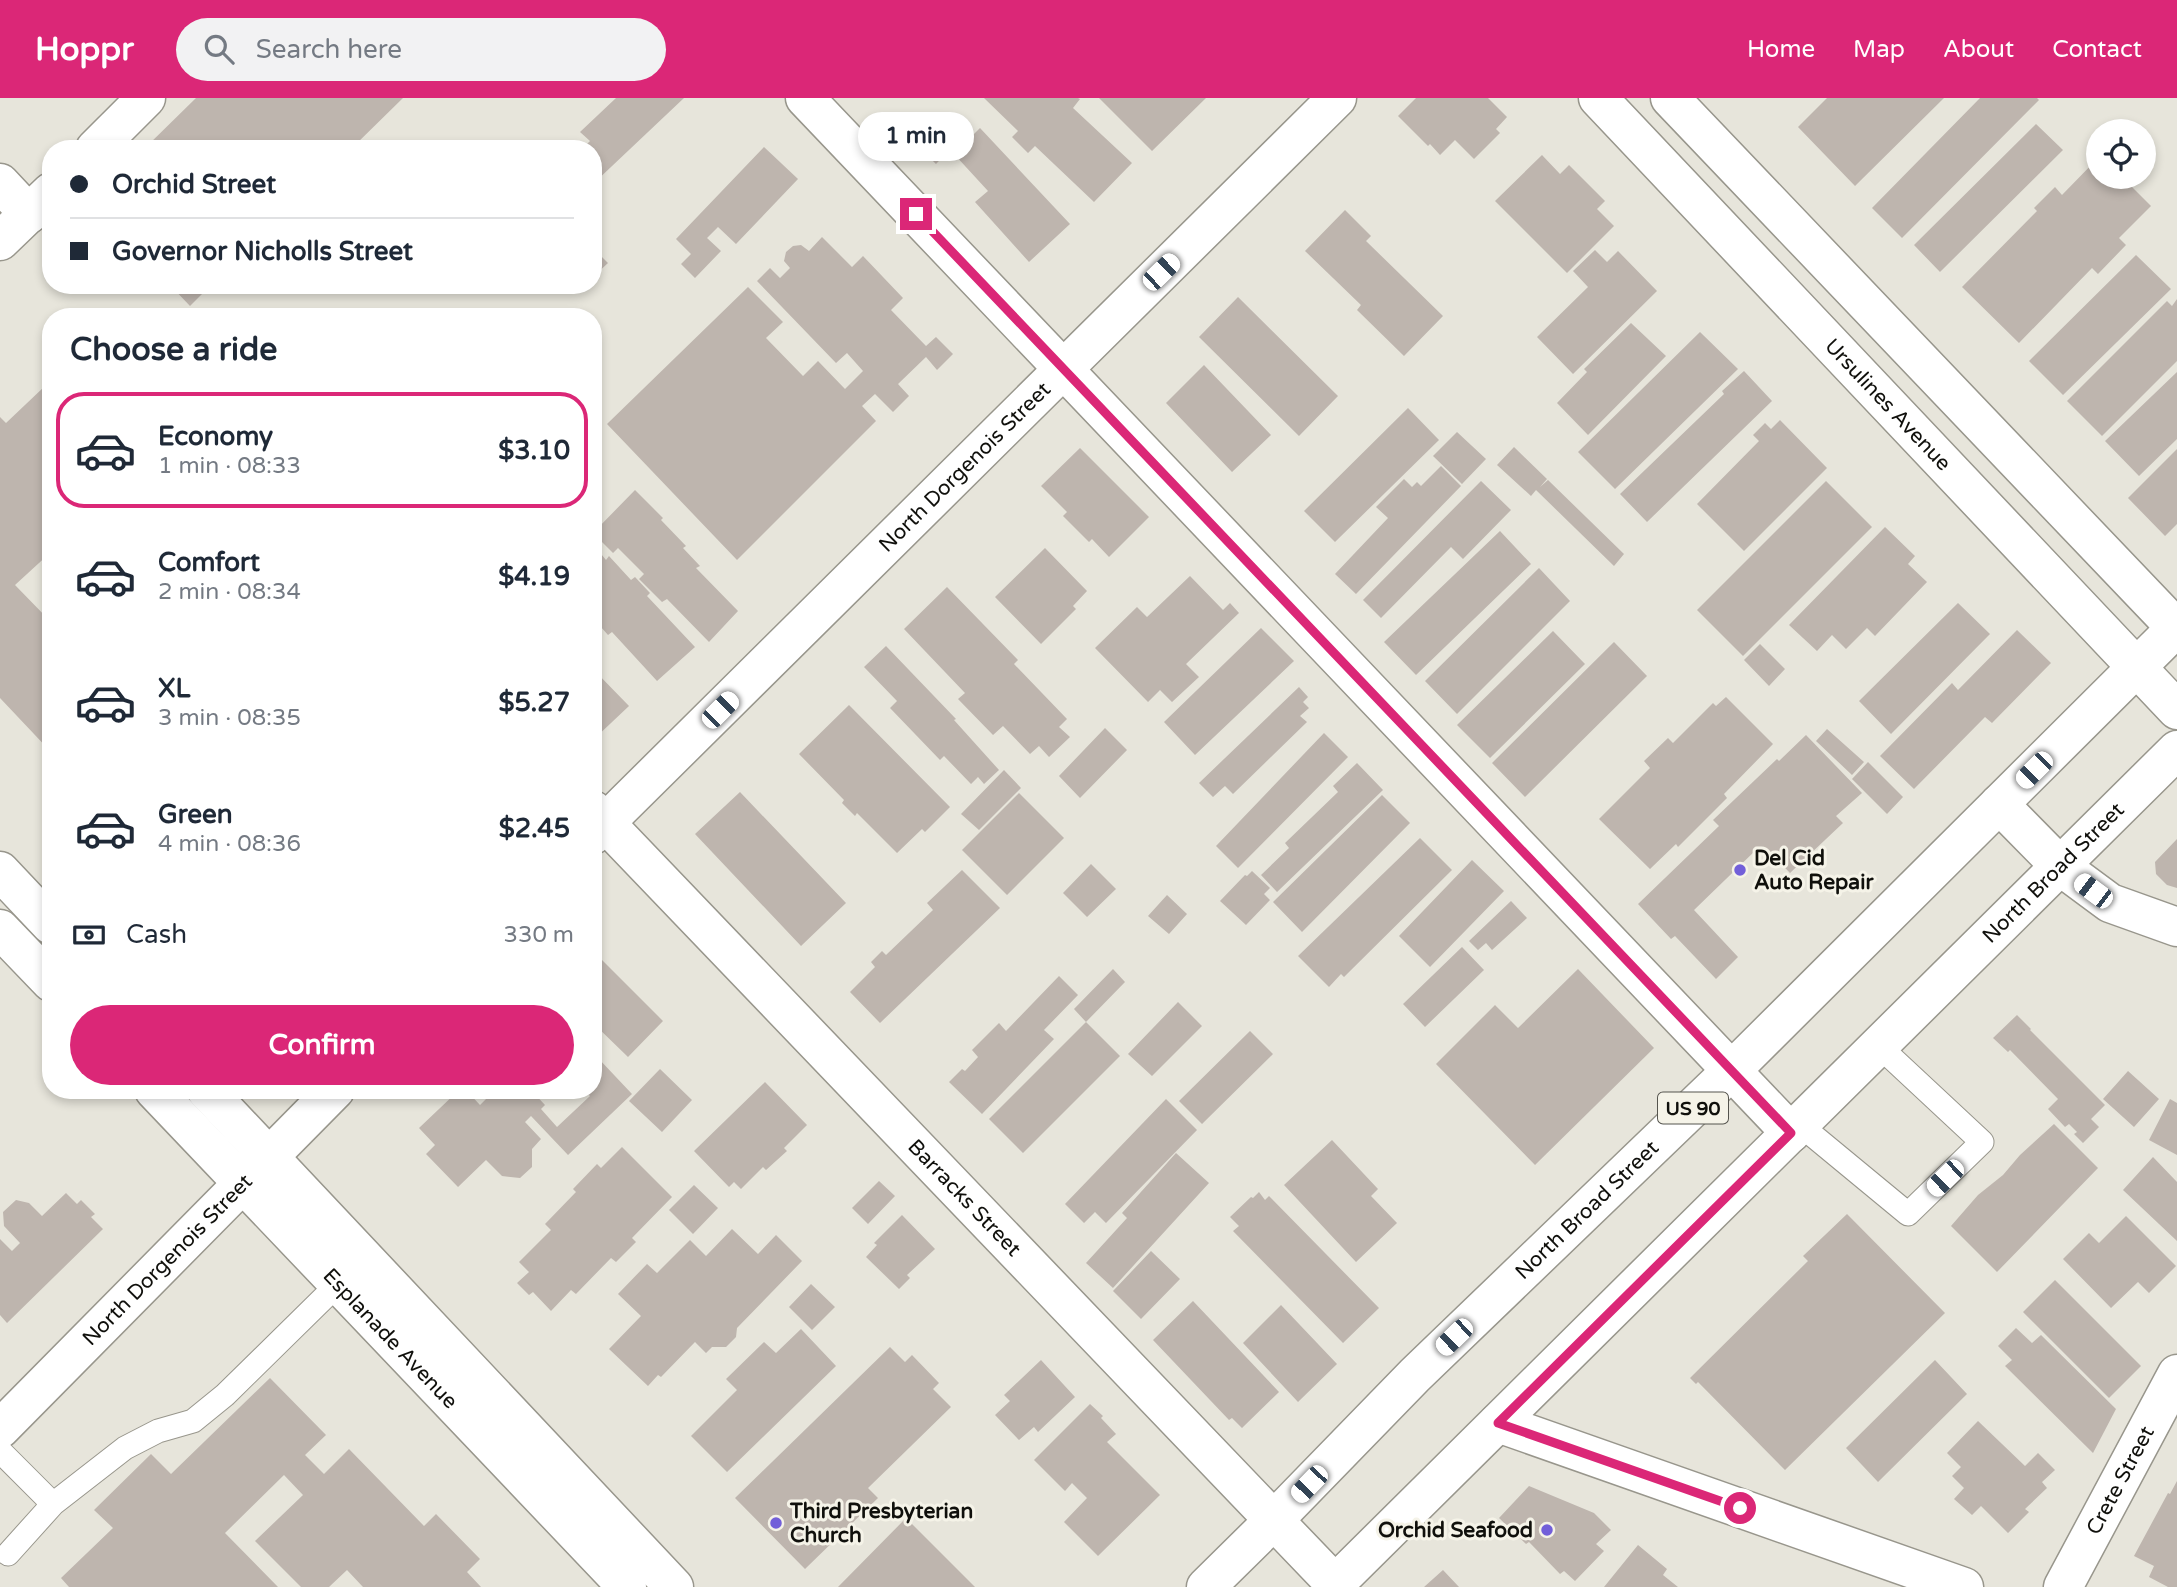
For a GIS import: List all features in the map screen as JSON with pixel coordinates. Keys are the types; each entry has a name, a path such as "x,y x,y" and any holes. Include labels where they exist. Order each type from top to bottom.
{"street":[{"path":"103,140 146,98"},
{"path":"806,98 1731,1071 1795,1129"},
{"name":"North Dorgenois Street","path":"602,818 1337,98"},
{"name":"Ursulines Avenue","path":"1598,98 2177,710"},
{"path":"1670,98 2177,628"},
{"path":"0,183 40,203 0,241"},
{"name":"North Broad Street","path":"1206,1587 1415,1375 1731,1071 2177,628"},
{"name":"North Broad Street","path":"1334,1586 2177,750"},
{"path":"1999,804 2060,866 2110,904 2177,926"},
{"name":"Barracks Street","path":"602,828 1274,1520 1334,1586"},
{"path":"0,871 42,915"},
{"path":"0,929 42,973"},
{"name":"Esplanade Avenue","path":"163,1099 627,1587"},
{"name":"Esplanade Avenue","path":"215,1099 674,1587"},
{"name":"North Dorgenois Street","path":"0,1429 326,1099"},
{"name":"Crete Street","path":"2063,1587 2177,1374"},
{"path":"1498,1423 1964,1587"}],"lane":[{"path":"1795,1129 1908,1214 1982,1142 1879,1046"},
{"path":"8,1554 53,1504 125,1448 158,1432 193,1421 225,1395 338,1284"},
{"path":"0,1451 53,1504"}],"building":[{"path":"196,98 403,98 360,140 153,140"},
{"path":"616,98 684,98 602,175 602,140 589,140 580,132"},
{"path":"984,98 1078,98 1080,99 1073,108 1132,163 1094,202 1035,146 1028,153 1012,137 1018,131"},
{"path":"1099,98 1206,98 1152,151"},
{"path":"1416,98 1488,98 1507,117 1496,129 1500,133 1474,159 1455,140 1440,155 1398,116"},
{"path":"1827,98 1944,98 1855,186 1798,127"},
{"path":"1980,98 2039,100 1902,238 1872,208"},
{"path":"946,124 961,138 936,164 922,150"},
{"path":"2036,124 2063,150 1940,272 1914,245"},
{"path":"980,128 1070,224 1029,262 975,202 988,191 954,154"},
{"path":"764,147 798,179 736,244 718,227 707,238 721,251 695,278 681,264 691,254 676,239"},
{"path":"1542,155 1560,174 1569,165 1605,201 1597,209 1614,226 1567,273 1495,201"},
{"path":"2086,170 2086,189 2134,189 2151,206 2119,238 2126,245 2098,274 2092,268 2019,343 1962,287 2037,211 2034,208 2055,187 2062,195"},
{"path":"1345,210 1371,236 1366,241 1443,316 1404,356 1357,310 1361,305 1305,251"},
{"path":"822,237 852,267 863,256 903,298 891,310 926,346 936,337 953,354 937,370 926,357 898,384 909,396 893,412 875,394 862,406 876,421 737,560 607,424 748,287 783,322 766,338 803,376 818,361 845,389 863,371 847,353 836,363 757,281 770,268 780,278 790,268 784,261 786,252 793,246 801,245 809,251"},
{"path":"1595,250 1607,262 1618,251 1657,291 1573,374 1537,337 1588,287 1573,271"},
{"path":"2136,255 2171,289 2063,395 2029,361"},
{"path":"602,257 608,263 602,269"},
{"path":"179,294 202,294 190,306"},
{"path":"1238,297 1338,396 1299,436 1199,337"},
{"path":"2177,299 2177,361 2102,436 2067,401 2167,301 2172,306"},
{"path":"1631,323 1666,356 1588,435 1557,403 1587,372 1584,369"},
{"path":"1700,332 1738,369 1615,489 1578,452"},
{"path":"1204,365 1271,435 1232,472 1166,403"},
{"path":"1744,371 1772,401 1647,522 1620,494 1724,394 1722,391"},
{"path":"2177,372 2177,439 2139,476 2105,441"},
{"path":"42,389 42,560 15,585 42,613 42,742 0,698 0,417 6,423"},
{"path":"1408,408 1439,440 1335,542 1304,511"},
{"path":"1780,420 1827,468 1744,551 1697,504 1759,441 1753,435 1765,423 1771,429"},
{"path":"1457,432 1486,459 1462,484 1433,456"},
{"path":"1514,447 1547,479 1540,487 1548,480 1624,554 1614,566 1536,490 1531,496 1497,465"},
{"path":"1080,448 1149,517 1109,557 1092,539 1089,542 1063,516 1067,512 1041,486"},
{"path":"2177,449 2177,524 2165,536 2128,498"},
{"path":"1441,466 1461,486 1356,594 1335,574 1388,518 1376,507 1404,479 1412,487 1417,482 1421,486"},
{"path":"1481,481 1511,510 1463,559 1451,547 1381,618 1363,600"},
{"path":"1826,481 1872,527 1743,656 1697,610"},
{"path":"635,490 686,546 683,548 700,566 696,568 738,611 709,642 667,599 662,602 639,579 644,574 618,548 613,553 602,542 602,524"},
{"path":"1885,527 1915,556 1908,564 1927,582 1875,636 1867,628 1846,649 1832,635 1817,651 1789,625"},
{"path":"1500,531 1531,564 1416,675 1384,642"},
{"path":"1045,548 1087,591 1073,606 1076,609 1041,644 995,597"},
{"path":"602,555 606,560 609,556 631,580 635,577 650,593 647,596 695,647 657,681 612,632 608,635 602,628"},
{"path":"1539,568 1570,601 1457,714 1425,681"},
{"path":"1190,576 1223,610 1230,603 1239,613 1186,664 1199,677 1172,702 1160,690 1148,702 1095,648 1137,607 1147,617"},
{"path":"947,587 1018,660 1014,664 1067,719 1059,727 1070,737 1049,757 1039,746 1030,754 1003,726 993,735 958,699 965,693 904,629"},
{"path":"1958,603 1990,634 1891,734 1859,701"},
{"path":"1261,628 1294,661 1195,755 1164,722"},
{"path":"2017,630 2051,663 1992,723 1985,717 1914,789 1880,756 1952,683 1958,690"},
{"path":"1553,631 1585,664 1490,758 1457,725"},
{"path":"1614,642 1647,676 1525,797 1492,763"},
{"path":"1760,644 1785,669 1769,686 1744,660"},
{"path":"886,646 956,719 954,720 999,770 984,784 978,777 971,784 944,756 940,760 890,708 897,701 864,667"},
{"path":"602,678 629,706 602,732"},
{"path":"1299,687 1308,697 1303,702 1309,708 1300,716 1307,722 1233,794 1225,786 1213,797 1199,783"},
{"path":"1726,697 1773,744 1724,794 1727,798 1678,847 1676,844 1650,869 1599,819 1650,768 1644,761 1668,738 1673,743 1713,703 1716,706"},
{"path":"849,705 950,807 925,832 922,829 897,853 857,813 855,816 842,803 844,800 799,754"},
{"path":"1105,728 1127,750 1080,798 1059,776"},
{"path":"1827,729 1864,762 1852,775 1816,741"},
{"path":"1324,733 1348,757 1238,868 1216,846"},
{"path":"1806,735 1862,793 1836,816 1843,823 1790,873 1767,849 1762,854 1757,849 1694,910 1738,957 1716,979 1675,936 1671,939 1638,904 1719,826 1713,820"},
{"path":"1868,762 1903,797 1887,814 1852,779"},
{"path":"1357,763 1383,790 1277,892 1261,875 1289,848 1285,843 1338,792 1333,786"},
{"path":"1004,770 1021,788 979,830 961,814"},
{"path":"740,792 846,903 801,946 695,834"},
{"path":"1019,793 1064,838 1007,895 962,850"},
{"path":"1382,795 1410,823 1302,932 1273,902"},
{"path":"1420,838 1452,870 1344,977 1341,974 1329,987 1298,956"},
{"path":"2177,839 2177,888 2167,885 2156,874 2155,862"},
{"path":"1472,860 1504,891 1430,967 1399,936"},
{"path":"1091,864 1116,889 1087,917 1063,893"},
{"path":"962,870 1000,908 880,1023 850,992 875,967 871,962 882,951 886,955 933,910 927,903"},
{"path":"1252,871 1270,888 1264,894 1270,900 1246,925 1220,901"},
{"path":"1167,895 1187,914 1169,934 1148,916"},
{"path":"1511,901 1527,918 1492,950 1486,943 1478,950 1469,941"},
{"path":"1462,947 1484,970 1425,1027 1403,1004"},
{"path":"602,960 663,1021 628,1057 602,1032"},
{"path":"1113,969 1125,982 1086,1022 1074,1009"},
{"path":"1578,969 1654,1048 1535,1165 1436,1064 1495,1005 1518,1028"},
{"path":"1059,976 1078,995 1044,1030 1054,1039 982,1114 949,1082 962,1069 965,1071 978,1057 972,1050 999,1023 1006,1031"},
{"path":"1178,1002 1202,1026 1152,1076 1128,1054"},
{"path":"2017,1015 2105,1105 2091,1119 2099,1127 2083,1143 2069,1124 2065,1127 2048,1109 2058,1099 2010,1050 2008,1052 1993,1038"},
{"path":"1086,1022 1120,1056 1023,1153 989,1119"},
{"path":"1250,1031 1273,1054 1202,1124 1179,1101"},
{"path":"602,1062 632,1094 568,1155 531,1116 525,1122 541,1139 532,1149 532,1167 520,1178 502,1176 486,1160 458,1187 426,1154 435,1145 419,1128 450,1099 474,1099 480,1105 486,1099 539,1099 545,1105 541,1109 557,1127 587,1099 602,1099"},
{"path":"660,1069 692,1100 662,1132 629,1101"},
{"path":"2128,1071 2159,1099 2134,1127 2103,1099"},
{"path":"765,1082 807,1125 784,1148 787,1151 766,1170 763,1167 741,1189 734,1182 729,1187 694,1151"},
{"path":"1166,1099 1197,1130 1106,1223 1095,1212 1084,1223 1065,1204"},
{"path":"2170,1099 2177,1103 2177,1155 2149,1140"},
{"path":"2054,1124 2098,1168 1997,1272 1951,1226 1978,1195 2003,1175 2020,1155"},
{"path":"1332,1140 1378,1189 1371,1196 1397,1223 1356,1262 1284,1185"},
{"path":"622,1147 672,1197 632,1238 636,1242 616,1262 611,1258 576,1294 571,1290 551,1311 533,1292 529,1295 517,1283 529,1272 519,1262 551,1230 545,1224 576,1192 573,1189 597,1164 601,1168"},
{"path":"1176,1153 1209,1183 1113,1288 1086,1263 1127,1218 1122,1213"},
{"path":"2153,1157 2177,1182 2177,1241 2123,1190"},
{"path":"879,1181 895,1196 868,1224 852,1208"},
{"path":"694,1185 718,1208 693,1234 669,1210"},
{"path":"1259,1192 1265,1200 1269,1196 1379,1308 1343,1343 1233,1231 1239,1226 1230,1217"},
{"path":"66,1193 77,1204 81,1200 95,1214 91,1217 103,1229 7,1323 0,1315 0,1239 12,1251 20,1243 4,1226 3,1212 16,1200 29,1203 42,1216"},
{"path":"1847,1214 1945,1313 1785,1470 1698,1382 1696,1384 1690,1378 1808,1261 1803,1256"},
{"path":"902,1215 935,1249 907,1275 910,1278 899,1289 866,1257 877,1245 874,1243"},
{"path":"2126,1216 2176,1266 2149,1293 2138,1282 2111,1308 2063,1259 2089,1233 2099,1243"},
{"path":"732,1229 758,1254 776,1235 802,1261 737,1328 736,1337 726,1347 712,1347 706,1353 695,1342 661,1377 658,1375 648,1386 609,1349 641,1316 618,1294 647,1264 657,1273 690,1240 706,1256"},
{"path":"1151,1251 1180,1279 1141,1319 1113,1291"},
{"path":"2055,1280 2141,1366 2109,1398 2023,1312"},
{"path":"811,1284 835,1307 812,1330 789,1307"},
{"path":"1193,1301 1279,1392 1242,1428 1232,1418 1229,1420 1153,1340"},
{"path":"1281,1305 1337,1364 1298,1402 1243,1343"},
{"path":"2016,1328 2032,1343 2041,1335 2116,1409 2093,1453 2005,1366 2012,1360 1998,1346"},
{"path":"801,1329 836,1366 727,1472 691,1436 737,1390 726,1379 764,1342 776,1353"},
{"path":"890,1347 905,1362 912,1355 939,1383 933,1389 951,1407 868,1488 878,1498 805,1569 735,1498"},
{"path":"1041,1360 1075,1397 1038,1432 1034,1427 1019,1440 995,1415 1010,1401 1004,1395"},
{"path":"1935,1360 1967,1394 1878,1482 1846,1448"},
{"path":"270,1378 326,1435 305,1455 324,1474 349,1449 424,1526 436,1514 480,1559 467,1572 481,1587 363,1587 347,1570 329,1587 301,1587 255,1541 303,1495 284,1475 225,1533 278,1587 69,1587 61,1578 113,1528 94,1510 151,1454 171,1474"},
{"path":"1090,1404 1116,1434 1107,1442 1160,1495 1098,1556 1064,1522 1087,1498 1072,1483 1065,1491 1034,1460"},
{"path":"1978,1421 2025,1466 2038,1453 2055,1470 2042,1482 2047,1488 2025,1509 2029,1512 2008,1533 1981,1506 1972,1515 1954,1499 1964,1488 1952,1476 1961,1467 1947,1453"},
{"path":"2177,1481 2177,1587 2168,1587 2149,1577 2154,1566 2134,1556"},
{"path":"1529,1486 1594,1513 1611,1530 1596,1544 1604,1551 1575,1581 1564,1571 1560,1574 1529,1542 1526,1544 1499,1518"},
{"path":"906,1518 975,1587 838,1587"},
{"path":"1638,1545 1667,1569 1663,1575 1678,1587 1604,1587"},
{"path":"1443,1570 1459,1587 1424,1587"}],"place":[{"name":"Del Cid Auto Repair","path":"1740,870"},
{"name":"Third Presbyterian Church","path":"776,1523"},
{"name":"Orchid Seafood","path":"1547,1530"}],"route":[{"path":"916,214 1791,1133 1498,1423 1740,1508"}]}
